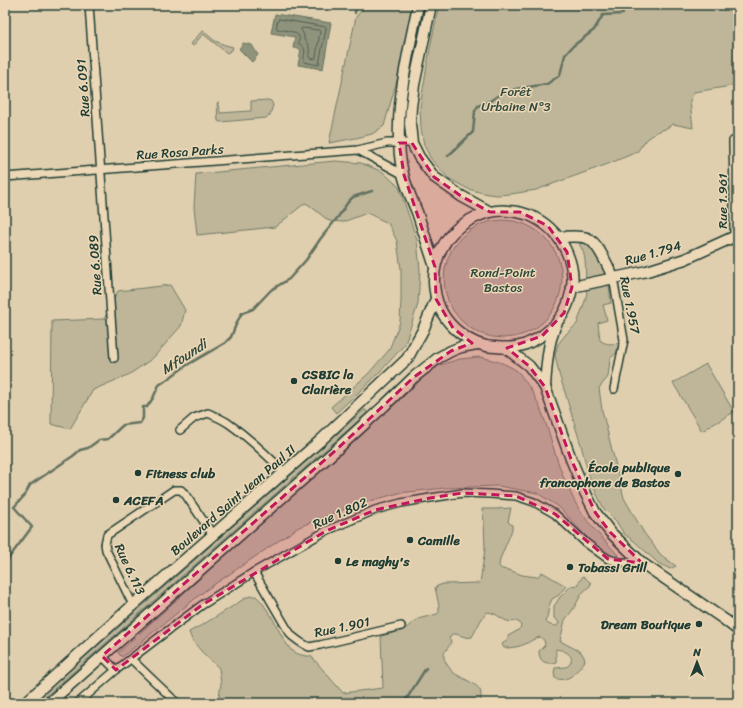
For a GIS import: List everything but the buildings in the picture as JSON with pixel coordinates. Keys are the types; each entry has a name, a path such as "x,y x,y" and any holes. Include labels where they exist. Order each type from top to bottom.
{"main road":[{"path":"418,5 399,112 399,143 404,175 435,267"},
{"path":"431,5 414,85 410,124 412,143 419,157 434,177 461,196 490,212"},
{"path":"505,210 520,212 535,218 548,226 558,237 567,252 572,269 572,287 564,313 556,324 542,336 525,345 506,348 491,347 477,344 467,339 453,328 443,314 436,299 434,283 435,267 440,251 448,237 460,226 474,217 490,212 505,210"},
{"name":"Rue 1.957","path":"558,237 578,236 591,240 613,277"},
{"name":"Rue 1.794","path":"572,287 613,277 647,271 685,258 736,236"},
{"name":"Boulevard Saint Jean Paul II","path":"25,703 320,441 407,359 423,330 436,299"},
{"path":"545,387 550,346 556,324"},
{"path":"49,703 336,450 414,377 438,358 450,351 477,344"},
{"path":"506,348 529,366 545,387 584,490 595,512 610,532 642,563 738,630"}],"street":[{"name":"Rue 6.091","path":"89,5 101,170"},
{"name":"Rue 1.961","path":"733,140 736,236"},
{"name":"Rue Rosa Parks","path":"5,177 358,150 384,144 412,143"},
{"path":"358,150 404,175"},
{"name":"Rue 6.089","path":"101,170 114,358"},
{"name":"Rue 1.957","path":"613,277 624,340 614,388"},
{"path":"180,430 194,418 208,413 227,422 246,436 284,472"},
{"name":"Rue 6.113","path":"134,605 106,550 104,544 107,535 174,490 181,490 213,535"},
{"name":"Rue 1.802","path":"78,703 116,670 202,605 254,572 326,531 375,510 401,503 463,493 516,496 534,502 555,514 586,543 608,559 620,562 642,563"},
{"name":"Rue 1.901","path":"254,572 292,636 309,646 320,645 401,626"},
{"path":"102,656 116,670"},
{"path":"131,659 177,703"}],"highlighted area":[{"path":"399,143 412,143 434,177 461,196 490,212 520,212 548,226 567,252 572,287 564,313 542,336 507,348 529,366 545,387 571,459 595,512 610,532 642,563 608,559 555,514 516,496 463,493 430,498 375,510 326,531 202,605 116,670 102,656 336,450 414,377 451,351 472,343 453,328 436,299 435,267 404,175"}],"green space":[{"path":"366,5 414,5 397,80 384,126 372,134 329,143 356,17"},
{"name":"Forêt Urbaine N°3","path":"439,5 738,5 738,85 694,92 690,101 693,128 673,124 657,132 645,141 637,152 608,164 536,190 496,195 468,189 448,178 431,159 424,145 421,129 420,107"},
{"path":"202,31 215,41 233,47 232,50 227,53 203,34 193,46 191,44"},
{"path":"251,101 271,101 273,105 270,115 266,118 218,121 217,103 219,102 220,113 251,111"},
{"path":"335,161 361,163 383,172 399,187 417,240 420,270 418,304 405,344 372,380 336,413 331,407 368,374 389,350 400,322 401,269 397,241 388,223 367,213 343,222 329,221 305,203 275,227 197,235 194,207 196,174"},
{"name":"Rond-Point Bastos","path":"503,220 525,225 536,230 552,246 557,257 562,279 557,301 552,312 536,328 525,333 503,338 481,333 470,328 454,312 449,301 444,279 449,257 454,246 470,230 481,225"},
{"path":"586,242 591,247 606,272 605,276 586,281 584,257 582,248 579,244"},
{"path":"170,285 185,310 181,326 153,358 130,374 93,390 70,429 51,424 52,321 104,319 118,291"},
{"path":"609,285 611,303 603,305 607,320 598,323 600,340 611,344 619,343 617,352 610,359 608,377 599,388 602,410 624,498 644,533 661,555 676,566 670,569 658,563 624,534 616,521 604,509 590,480 559,374 555,355 558,344 577,324 587,293 585,287"},
{"path":"480,357 504,364 513,368 521,375 539,405 562,474 577,506 581,513 618,555 615,557 593,544 559,507 537,493 498,486 445,488 399,493 363,503 299,527 206,590 122,657 118,653 362,435 423,378 440,365 460,359"},
{"path":"706,364 734,412 702,431 673,383"},
{"path":"364,410 366,410 367,413 38,703 33,703"},
{"path":"511,508 508,522 512,525 512,530 500,559 499,566 502,569 522,575 537,577 542,572 566,586 559,595 552,599 545,621 546,622 557,626 559,623 554,618 554,606 560,597 571,586 577,585 583,576 591,583 590,586 582,593 574,608 565,620 560,641 581,652 584,657 585,661 572,676 564,679 555,678 555,668 568,666 571,662 571,656 566,652 556,649 556,662 544,662 539,655 539,651 545,645 544,640 540,637 520,646 504,648 502,644 508,640 508,636 521,627 520,623 516,621 512,622 504,620 487,612 472,637 452,634 449,638 451,641 444,655 445,662 453,672 478,687 481,692 482,703 465,703 443,699 441,703 218,703 221,684 219,668 192,640 189,632 247,597 252,596 256,596 261,601 291,650 298,654 311,656 343,693 383,688 381,636 402,631 418,619 437,614 439,612 439,606 435,587 443,584 480,583 485,549 482,509"}],"water":[{"path":"275,14 331,23 323,69 298,65 301,49 293,48 295,37 271,33"},
{"path":"243,43 252,45 258,55 252,62 239,49"}],"waterway":[{"path":"355,13 356,5"},
{"path":"473,5 490,8 505,5"},
{"path":"448,156 473,132 475,111 478,106 490,101 502,93 547,84 560,75 565,55 573,46 594,30 603,15 623,14 621,5"},
{"name":"Mfoundi","path":"5,563 32,527 14,507 25,495 30,485 80,450 88,448 99,440 108,439 123,425 140,423 143,418 143,407 147,407 159,385 187,365 225,343 231,337 242,313 253,309 271,290 289,279 306,260 348,202 353,197 372,191"},
{"path":"404,703 426,668"}],"place":[{"name":"CSBIC la Clairière","path":"294,381"},
{"name":"Fitness club","path":"138,473"},
{"name":"École publique francophone de Bastos","path":"678,474"},
{"name":"ACEFA","path":"116,500"},
{"name":"Camille","path":"410,540"},
{"name":"Le maghy's","path":"338,561"},
{"name":"Tobassi Grill","path":"570,567"},
{"name":"Dream Boutique","path":"699,624"}]}
